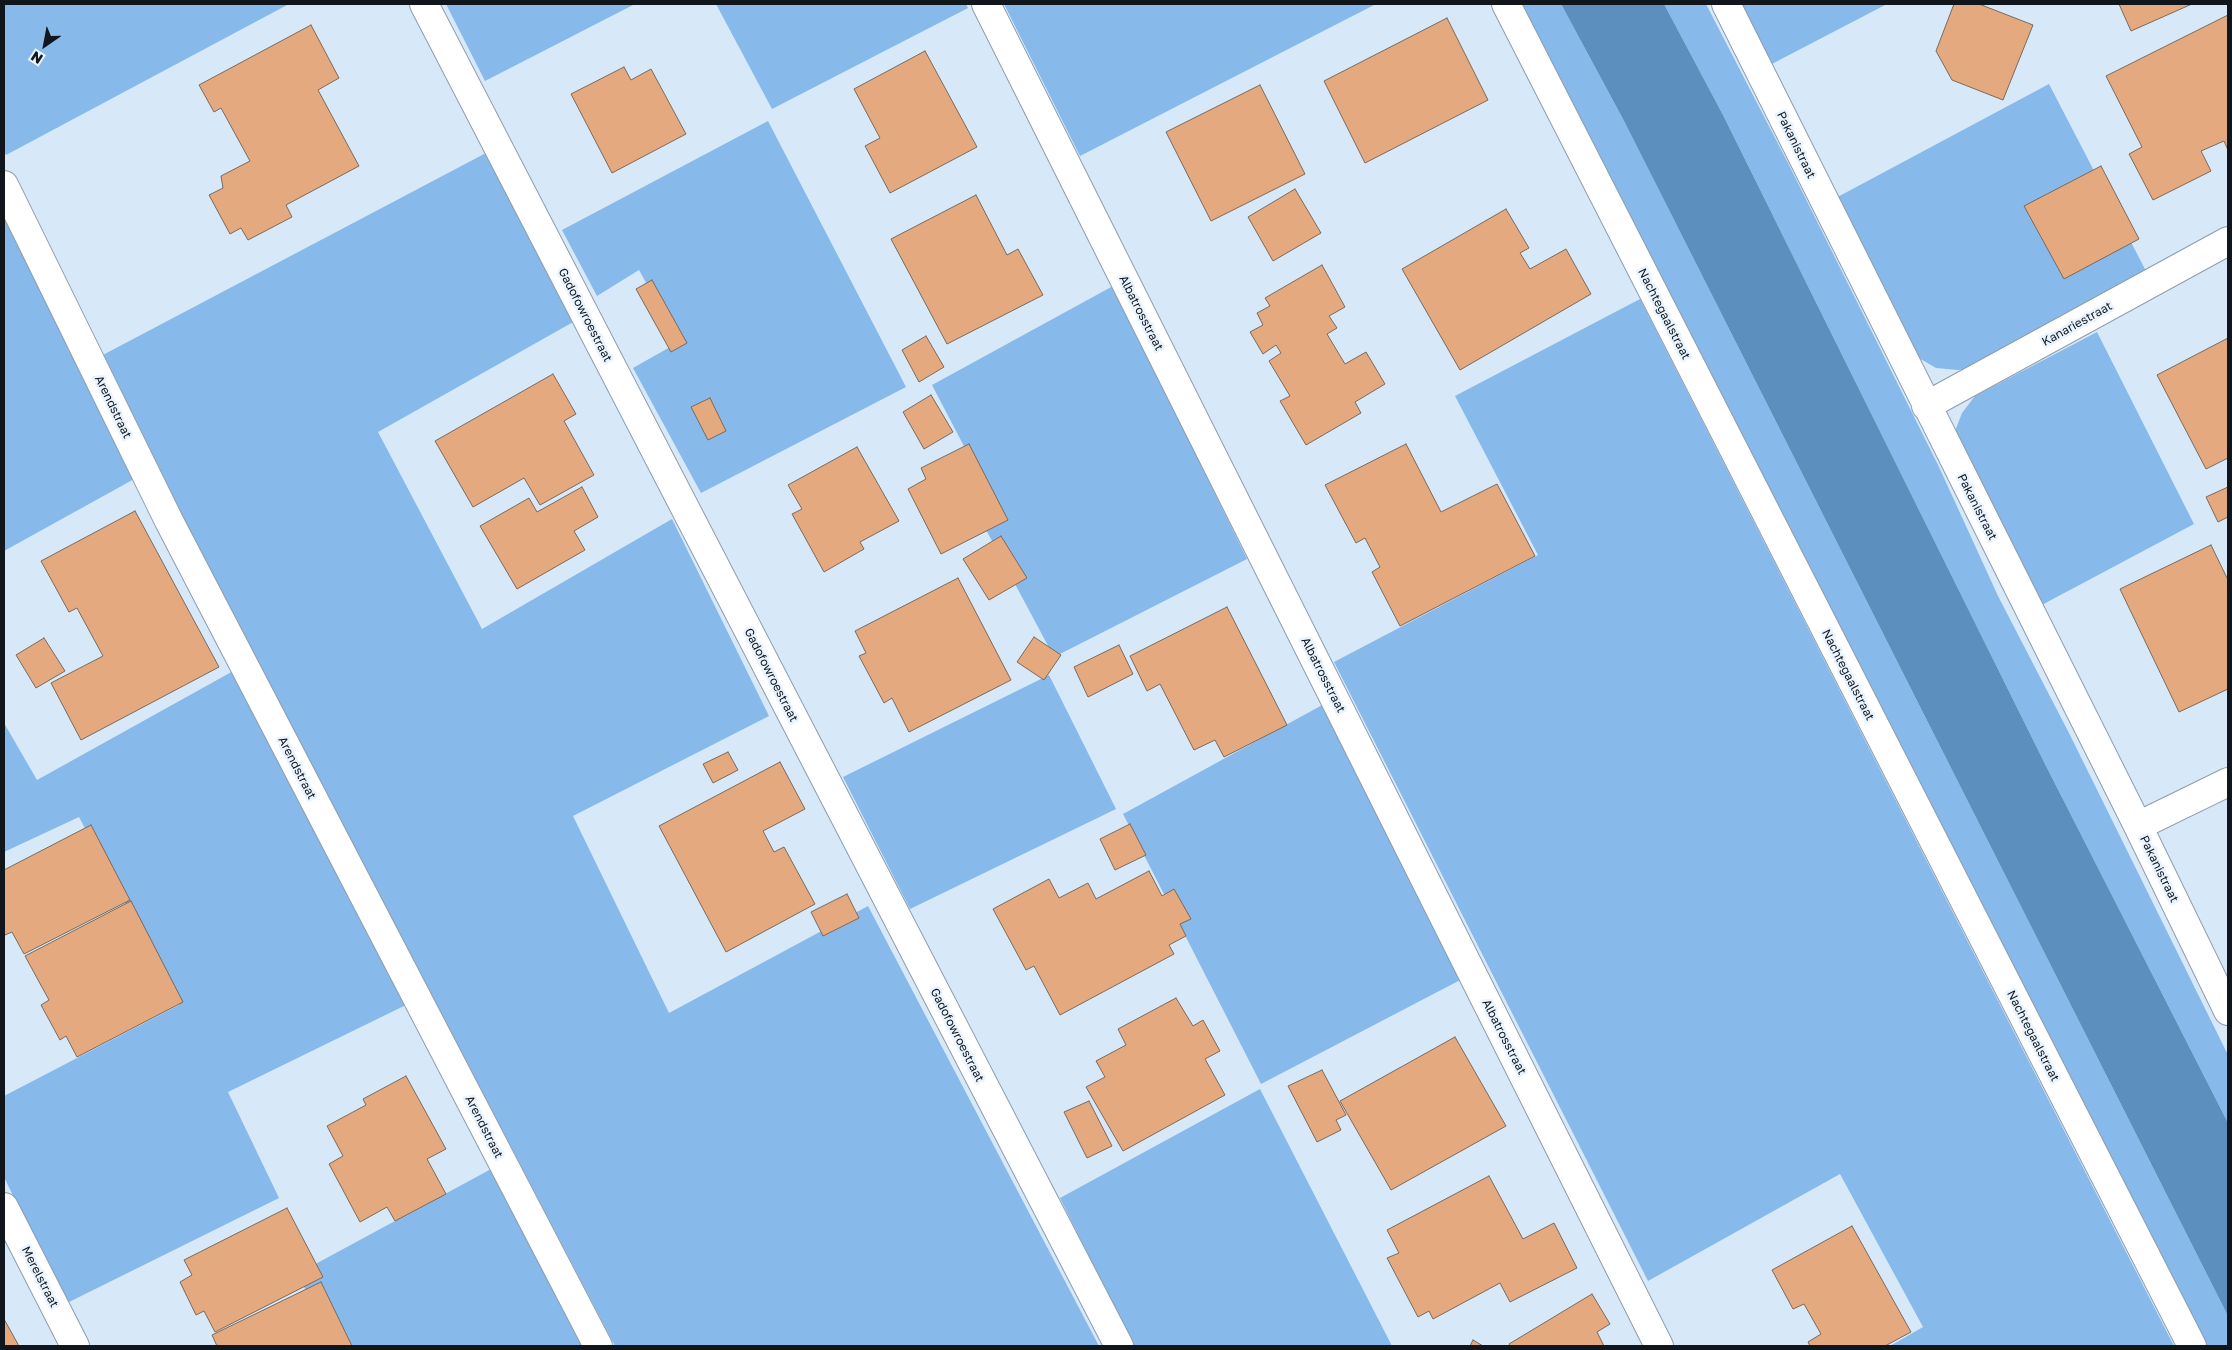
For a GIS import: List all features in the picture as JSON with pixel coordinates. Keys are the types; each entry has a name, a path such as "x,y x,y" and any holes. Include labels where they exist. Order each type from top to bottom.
{"street":[{"name":"Gadofowroestraat","path":"424,4 1118,1346"},
{"name":"Albatrosstraat","path":"986,4 1659,1346"},
{"name":"Nachtegaalstraat","path":"1506,4 2192,1346"},
{"name":"Pakanistraat","path":"1726,4 2138,826 2228,1011"},
{"name":"Arendstraat","path":"4,186 169,520 598,1346"},
{"name":"Kanariestraat","path":"1926,406 2228,241"},
{"path":"2138,826 2228,782"},
{"name":"Merelstraat","path":"4,1207 75,1346"}],"shaded area":[{"path":"4,4 289,4 6,155 4,151"},
{"path":"446,4 635,4 485,81"},
{"path":"716,4 966,4 968,8 772,109"},
{"path":"1004,4 1376,4 1080,156"},
{"path":"1520,4 1561,4 1623,119 2228,1316 2228,1346 2204,1346"},
{"path":"1561,4 1664,4 1723,115 2046,766 2228,1123 2228,1316 1623,119"},
{"path":"1664,4 1706,4 1789,165 1939,467 1998,596 2070,735 2228,1055 2228,1123 2046,766 1723,115"},
{"path":"1733,4 1887,4 1766,67"},
{"path":"2049,84 2148,275 1977,368 1958,370 1936,368 1919,358 1905,345 1832,200"},
{"path":"768,121 906,387 701,493 633,368 679,342 639,270 597,296 562,230"},
{"path":"486,153 575,321 378,432 482,629 672,519 769,716 573,816 669,1013 868,906 1099,1346 615,1346 99,357"},
{"path":"4,219 136,478 4,551"},
{"path":"1113,286 1247,559 1054,657 984,526 1000,515 932,385"},
{"path":"1640,299 2174,1346 1890,1346 1923,1327 1840,1174 1648,1281 1334,662 1538,555 1455,396"},
{"path":"2097,332 2194,524 2038,607 1955,431 1962,413 1975,396"},
{"path":"235,670 410,1003 228,1092 279,1198 65,1304 4,1177 4,1096 179,1005 79,817 4,852 4,723 37,780"},
{"path":"1049,675 1116,809 910,909 843,777"},
{"path":"1326,703 1466,977 1261,1084 1123,814"},
{"path":"1260,1089 1392,1346 1133,1346 1060,1198"},
{"path":"493,1168 583,1346 336,1346 297,1274"}],"building":[{"path":"1954,4 1979,4 2033,25 2003,100 1952,80 1936,51"},
{"path":"2119,4 2192,4 2131,31"},
{"path":"2228,15 2228,150 2224,141 2201,151 2211,171 2153,200 2129,154 2142,147 2106,76"},
{"path":"1447,18 1488,100 1365,163 1324,81"},
{"path":"311,25 339,78 318,90 359,166 286,205 292,217 248,240 241,228 230,234 209,195 223,188 221,176 250,161 221,108 214,112 199,85"},
{"path":"925,51 977,147 890,193 865,146 880,138 854,89"},
{"path":"624,67 631,80 651,69 686,134 612,173 571,94"},
{"path":"1260,85 1305,174 1211,221 1166,132"},
{"path":"2101,166 2139,239 2064,279 2024,206"},
{"path":"1295,189 1321,233 1273,261 1248,217"},
{"path":"976,195 1007,255 1018,249 1043,295 947,344 891,239"},
{"path":"1506,209 1529,248 1520,253 1530,269 1566,249 1591,294 1460,370 1402,269"},
{"path":"1322,265 1345,307 1329,316 1337,328 1327,334 1345,364 1366,352 1385,384 1355,402 1361,413 1306,445 1280,401 1290,396 1269,361 1281,353 1276,345 1263,354 1250,332 1263,325 1257,313 1270,306 1265,298"},
{"path":"652,280 687,343 671,352 636,289"},
{"path":"926,336 944,367 919,382 902,350"},
{"path":"2228,338 2228,458 2206,469 2157,375"},
{"path":"553,374 576,414 564,421 594,475 540,505 524,478 473,507 435,441"},
{"path":"931,395 953,432 924,449 903,412"},
{"path":"710,398 726,431 708,440 691,407"},
{"path":"969,444 1008,520 941,554 908,489 926,479 921,468"},
{"path":"1406,444 1441,512 1497,484 1535,556 1400,626 1372,572 1380,567 1365,538 1356,543 1325,485"},
{"path":"857,447 899,521 860,542 864,549 824,572 792,514 802,509 788,485"},
{"path":"582,487 598,517 574,531 585,550 517,589 480,526 529,498 537,512"},
{"path":"2228,487 2228,517 2218,522 2206,497"},
{"path":"135,511 219,667 81,740 51,683 103,656 77,608 69,612 41,561"},
{"path":"1001,536 1027,578 989,600 963,559"},
{"path":"2211,545 2228,580 2228,689 2179,712 2120,589"},
{"path":"958,578 1011,680 909,732 892,698 884,703 859,656 866,653 855,631"},
{"path":"1227,607 1287,725 1224,757 1215,740 1194,750 1160,684 1147,691 1130,656"},
{"path":"1034,637 1061,655 1044,680 1017,662"},
{"path":"44,638 65,671 36,688 16,655"},
{"path":"1119,645 1133,674 1088,697 1074,667"},
{"path":"728,752 738,770 713,783 703,764"},
{"path":"780,762 805,809 763,831 774,852 784,847 815,904 726,952 659,826"},
{"path":"1130,824 1146,855 1115,870 1100,839"},
{"path":"91,825 130,900 24,954 12,932 5,935 4,933 4,870"},
{"path":"1149,871 1162,896 1174,889 1191,919 1180,924 1186,936 1169,945 1174,954 1060,1015 1034,966 1026,970 993,909 1049,879 1059,898 1088,883 1096,899"},
{"path":"847,894 859,918 823,936 811,912"},
{"path":"131,901 183,1002 77,1057 66,1036 60,1040 41,1005 49,1000 25,956"},
{"path":"1176,998 1193,1026 1203,1020 1220,1051 1205,1059 1225,1095 1123,1151 1086,1087 1105,1077 1096,1061 1126,1045 1118,1029"},
{"path":"1455,1037 1506,1126 1391,1190 1340,1101"},
{"path":"1322,1070 1346,1115 1336,1120 1341,1130 1317,1142 1288,1086"},
{"path":"406,1076 446,1149 427,1159 446,1194 395,1221 387,1207 360,1222 329,1164 343,1156 327,1126 366,1105 363,1099"},
{"path":"1089,1101 1112,1146 1087,1158 1064,1112"},
{"path":"1489,1176 1523,1239 1554,1223 1577,1268 1510,1302 1500,1283 1433,1319 1429,1311 1418,1317 1387,1258 1399,1253 1387,1230"},
{"path":"287,1208 323,1277 215,1332 204,1311 196,1315 180,1282 192,1275 184,1260"},
{"path":"1852,1226 1911,1332 1885,1346 1810,1346 1808,1342 1821,1334 1804,1304 1793,1309 1772,1270"},
{"path":"321,1282 352,1346 217,1346 212,1335"},
{"path":"1592,1294 1610,1324 1597,1332 1604,1346 1510,1346 1509,1344"},
{"path":"4,1319 19,1346 4,1346"},
{"path":"1473,1340 1483,1346 1470,1346"}]}
